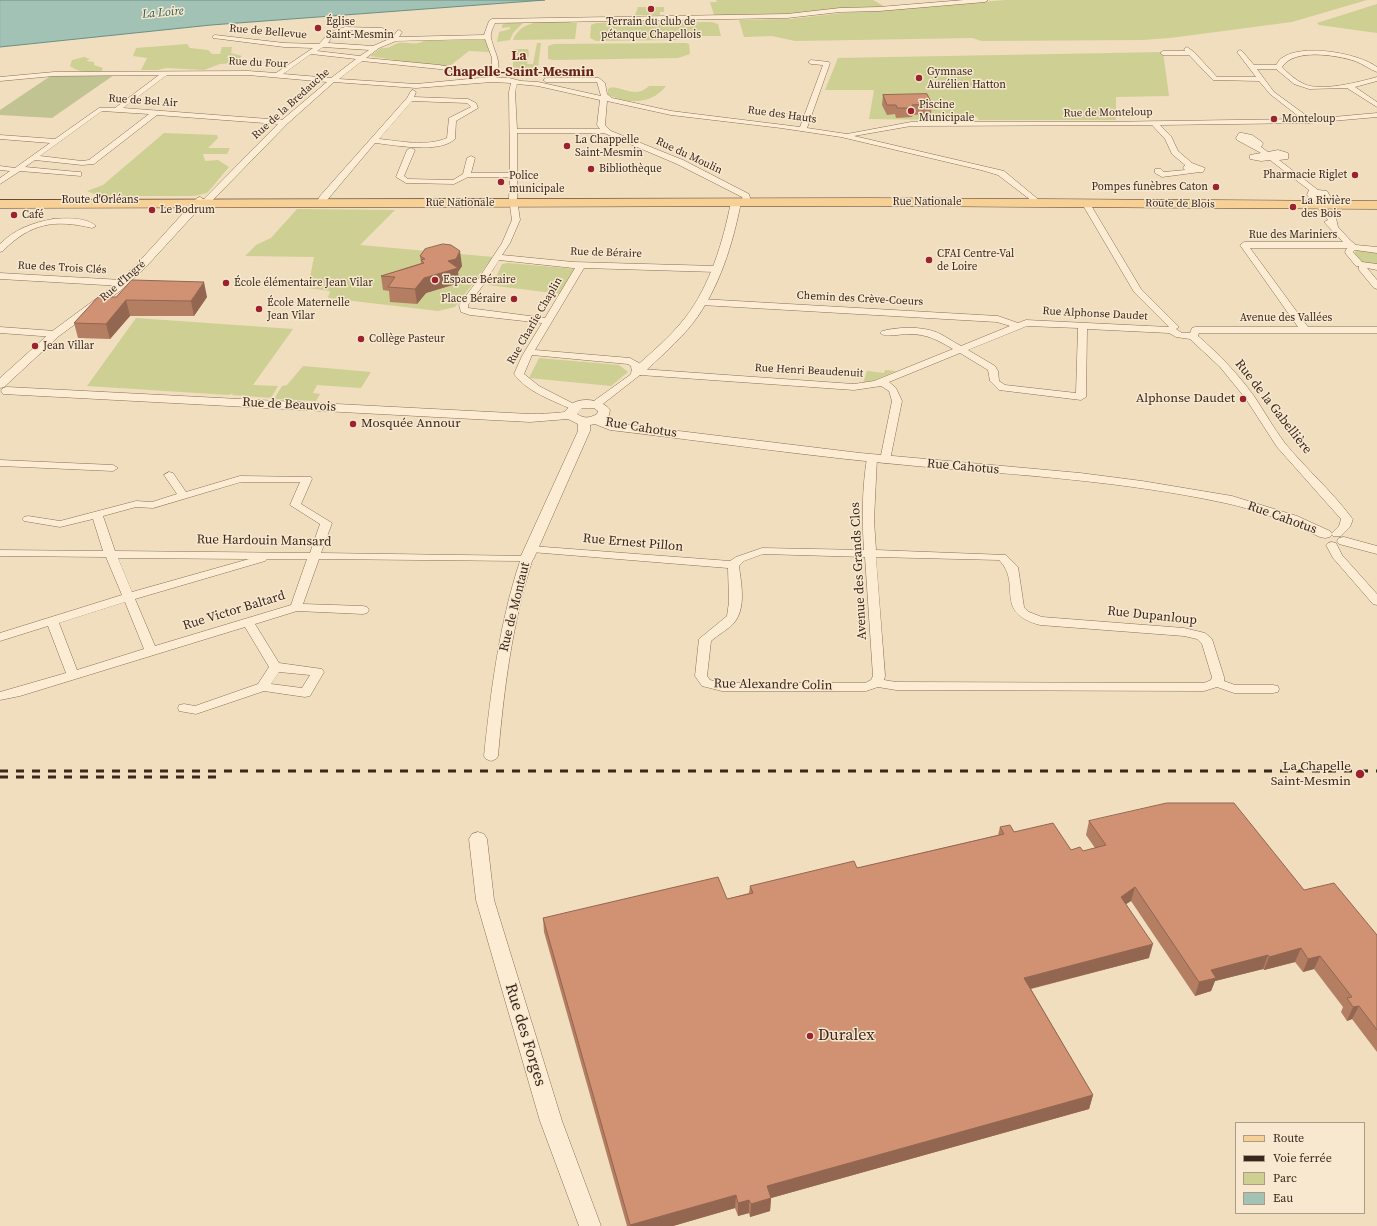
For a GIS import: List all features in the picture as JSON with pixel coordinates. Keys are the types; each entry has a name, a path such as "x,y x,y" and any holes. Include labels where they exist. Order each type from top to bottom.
{"main road":[{"name":"Route d'Orléans","path":"0,198 15,200 203,202"},
{"name":"Route de Blois","path":"1132,203 1246,205 1319,200 1377,200"},
{"name":"Route de Blois","path":"1319,200 1377,205"},
{"name":"Rue Nationale","path":"203,202 514,201 1132,203"},
{"name":"Route d'Orléans","path":"0,204 203,202"}],"street":[{"path":"486,37 492,21 794,16 840,10 879,9 985,0"},
{"path":"279,74 322,45 332,33 342,29 384,30 387,37 394,39 486,37"},
{"name":"Rue de la Bredauche","path":"203,202 284,122 333,80 376,48 394,39 399,32"},
{"name":"Rue de Bellevue","path":"215,37 284,45 322,45 376,48"},
{"path":"311,52 439,67 493,78 496,69 495,62 492,45 486,37"},
{"path":"1163,53 1190,51 1215,79 1262,79"},
{"path":"1240,52 1272,93 1310,121"},
{"path":"1278,67 1280,61 1286,57 1295,54 1315,53 1349,58 1366,63 1377,70"},
{"path":"803,129 827,63 811,62"},
{"path":"1252,67 1278,67 1303,86 1311,88 1350,87 1363,85 1377,79"},
{"name":"Rue du Four","path":"0,78 54,74 248,72 389,85 416,86 493,78 510,80 514,83"},
{"path":"117,110 166,73"},
{"path":"5,85 16,77"},
{"path":"514,83 534,80 596,80 602,82 606,96 603,101 601,125 605,131"},
{"path":"514,83 538,84 592,95 606,96"},
{"path":"514,83 512,92 514,131 514,201 516,220 506,243 481,282 463,305 464,310 476,313 549,321"},
{"path":"321,202 410,99 416,86"},
{"path":"1350,87 1377,105"},
{"name":"Rue des Hauts","path":"606,96 671,113 840,135 1001,173 1036,202"},
{"path":"374,141 426,144 444,143 451,139 452,120 475,108 474,104 468,101 410,99"},
{"name":"Rue de Bel Air","path":"0,182 98,110 117,110 284,122"},
{"path":"34,158 82,163 91,162 155,113"},
{"name":"Rue de Monteloup","path":"840,135 861,134 911,124 1310,121 1377,115"},
{"path":"1225,121 1242,136 1249,137 1259,144 1257,147 1270,156 1319,200 1327,220 1335,226 1352,246 1377,250"},
{"path":"1154,123 1168,138 1175,152 1193,168 1162,175 1158,171"},
{"path":"514,131 605,131"},
{"name":"Rue du Moulin","path":"605,131 696,169 746,196 741,202"},
{"path":"0,137 57,141"},
{"path":"411,150 400,177 406,181 454,182 467,175 514,175"},
{"path":"467,175 471,158"},
{"path":"0,168 78,174"},
{"name":"Rue d'Ingré","path":"2,389 55,334 122,283 151,256 203,202"},
{"path":"595,405 634,376 672,340 690,319 701,302 720,261 741,202"},
{"name":"Rue de la Gabellière","path":"1085,202 1137,290 1147,302 1209,350 1225,367 1251,399 1286,451 1330,496 1342,511 1347,519 1344,527 1334,539"},
{"path":"0,249 14,236 33,226 69,221 85,223 92,226"},
{"name":"Rue des Mariniers","path":"1305,330 1244,245 1352,246"},
{"path":"1352,246 1349,252 1357,262 1364,266 1377,267"},
{"name":"Rue de Béraire","path":"496,257 581,265 716,269"},
{"name":"Rue Charlie Chaplin","path":"573,411 521,378 519,372 581,265"},
{"path":"1364,266 1362,268 1377,286"},
{"name":"Rue des Trois Clés","path":"0,276 122,283"},
{"name":"Chemin des Crève-Coeurs","path":"701,302 998,319 1017,326"},
{"name":"Rue Alphonse Daudet","path":"1017,326 1026,323 1034,323 1184,330"},
{"path":"885,333 906,330 922,331 933,334 992,368 993,380 996,385 1002,388 1082,397 1083,325"},
{"name":"Rue Henri Beaudenuit","path":"637,372 854,387 867,386 882,382 1017,326"},
{"path":"0,330 55,334"},
{"name":"Avenue des Vallées","path":"1184,330 1377,330"},
{"path":"530,352 630,361 636,365 637,372"},
{"name":"Avenue des Grands Clos","path":"877,683 879,676 868,520 870,472 878,459 897,401 893,390 882,382"},
{"name":"Rue de Beauvois","path":"2,389 530,418 573,411 584,404 595,405"},
{"name":"Rue de Montaut","path":"491,756 497,692 509,624 521,575 584,431 590,420 603,415 604,412 601,407 595,405"},
{"name":"Rue Cahotus","path":"573,411 576,419 590,420 610,426 878,459 1080,477 1192,493 1226,499 1265,510 1292,519 1334,539 1377,550"},
{"path":"0,463 113,468"},
{"path":"28,519 60,524 136,504 153,505 184,496 169,475"},
{"name":"Rue Victor Baltard","path":"0,696 151,652 296,607 316,555 326,523 295,505 307,479 240,479 184,496"},
{"path":"97,515 110,553 151,652"},
{"path":"1334,539 1337,556 1377,601"},
{"name":"Rue Dupanloup","path":"733,565 740,559 762,551 1002,557 1012,566 1018,608 1025,615 1040,621 1184,632 1201,636 1208,642 1218,677 1217,683"},
{"name":"Rue Hardouin Mansard","path":"0,553 273,555 529,554"},
{"name":"Rue Ernest Pillon","path":"529,554 733,565"},
{"path":"0,637 128,597 273,555"},
{"name":"Rue Alexandre Colin","path":"733,565 735,604 731,620 705,639 701,676 706,684 722,687 866,687 877,683"},
{"path":"296,607 363,610"},
{"path":"52,620 73,675"},
{"path":"248,622 275,667"},
{"path":"263,687 275,667"},
{"path":"184,708 196,710 263,687 305,693 318,672 275,667"},
{"path":"877,683 896,686 1204,687 1217,683 1234,689 1273,689"},
{"name":"Rue des Forges","path":"478,839 485,900 519,1018 551,1121 590,1226"}],"green space":[{"path":"716,0 873,0 887,8 777,15 714,15 710,2 717,2"},
{"path":"1006,0 1367,0 1292,22 1170,38 1143,40 982,41 972,38 795,41 772,36 744,37 739,20 790,19 842,13"},
{"path":"1377,4 1377,33 1319,25 1317,23"},
{"name":"Terrain du club de pétanque Chapellois","path":"638,7 664,7 664,12 660,12 660,15 635,15"},
{"path":"546,21 571,21 571,23 577,23 575,39 513,40 523,27 530,24"},
{"path":"712,22 718,24 721,36 683,36 677,40 596,41 590,38 591,25 596,23"},
{"path":"506,23 523,23 513,33 510,40 497,42 499,32 510,29 510,27 502,28 502,25"},
{"path":"485,39 489,52 469,51 451,65 444,66 393,61 394,60 370,56 381,48 399,43 419,43 425,40"},
{"path":"537,43 541,43 537,75 513,78 513,49 528,49 529,54 527,64 533,64"},
{"path":"187,44 190,48 208,50 212,54 220,54 222,47 232,47 231,53 242,56 233,63 220,64 204,70 166,68 158,70 141,70 147,58 133,56 136,48"},
{"path":"554,44 689,44 690,54 678,58 548,59 548,46"},
{"path":"1163,52 1169,96 1116,97 1116,120 979,120 977,117 962,115 947,116 945,120 869,119 874,90 825,90 838,58"},
{"path":"84,57 90,59 86,61 94,62 94,65 103,68 101,72 84,72 76,70 70,66 72,60"},
{"path":"52,75 114,75 52,118 0,115 0,110"},
{"path":"649,86 666,86 655,96 641,101 626,101 608,95 608,89 612,87 638,92"},
{"path":"164,133 217,135 218,138 208,148 230,148 227,154 203,154 205,161 218,160 229,167 207,193 194,196 99,196 87,191 103,185"},
{"path":"297,209 395,210 360,245 493,257 455,307 438,311 328,298 330,291 308,288 314,257 245,256 256,245 271,238"},
{"path":"1358,250 1377,252 1377,266 1361,262 1354,253"},
{"path":"508,263 575,269 561,294 488,285 497,275 502,264"},
{"path":"136,318 293,329 253,385 278,386 271,398 232,395 233,393 229,395 87,386"},
{"path":"539,358 619,365 628,372 611,386 529,378"},
{"path":"303,366 371,372 361,388 317,385 313,393 320,394 316,401 274,399 282,386 287,385"},
{"path":"885,370 896,371 863,383 867,371 884,373"}],"water":[{"name":"La Loire","path":"0,0 545,0 211,25 0,47"}],"building":[{"path":"927,94 932,104 912,105 913,108 897,108 896,105 887,105 883,95"},
{"path":"443,244 451,245 460,251 456,259 448,261 458,268 424,278 415,289 388,287 395,277 381,276 424,263 421,260 425,259 420,256 425,249"},
{"path":"132,280 204,282 191,301 126,300 106,324 74,323 98,297 116,297"},
{"name":"Duralex","path":"1167,803 1234,803 1304,890 1334,883 1377,935 1377,1030 1359,1006 1353,1007 1347,998 1352,997 1320,956 1308,959 1301,948 1211,970 1216,978 1199,982 1135,887 1121,897 1153,944 1024,978 1093,1095 767,1186 771,1198 751,1204 749,1200 738,1203 736,1195 630,1225 543,918 718,877 727,899 753,893 750,886 854,861 857,868 1004,834 1000,827 1010,825 1014,832 1053,823 1071,850 1080,847 1083,851 1106,845 1089,821"}],"railway":[{"path":"0,771 1377,771"},
{"path":"0,777 223,777"}],"place":[{"name":"Terrain du club de pétanque Chapellois","path":"651,9"},
{"name":"Église Saint-Mesmin","path":"318,28"},
{"name":"Gymnase Aurélien Hatton","path":"919,78"},
{"name":"Piscine Municipale","path":"911,111"},
{"name":"Monteloup","path":"1274,119"},
{"name":"La Chappelle Saint-Mesmin","path":"567,146"},
{"name":"Bibliothèque","path":"591,169"},
{"name":"Pharmacie Riglet","path":"1355,175"},
{"name":"Police municipale","path":"501,182"},
{"name":"Pompes funèbres Caton","path":"1216,187"},
{"name":"La Rivière des Bois","path":"1293,207"},
{"name":"Le Bodrum","path":"152,210"},
{"name":"Café","path":"14,215"},
{"name":"CFAI Centre-Val de Loire","path":"929,260"},
{"name":"Espace Béraire","path":"435,280"},
{"name":"École élémentaire Jean Vilar","path":"226,283"},
{"name":"Place Béraire","path":"514,299"},
{"name":"École Maternelle Jean Vilar","path":"259,309"},
{"name":"Collège Pasteur","path":"361,339"},
{"name":"Jean Villar","path":"35,346"},
{"name":"Alphonse Daudet","path":"1243,399"},
{"name":"Mosquée Annour","path":"353,424"},
{"name":"La Chapelle Saint-Mesmin","path":"1360,774"},
{"name":"Duralex","path":"810,1036"}],"district":[{"name":"La Chapelle-Saint-Mesmin","path":"519,64"}]}
